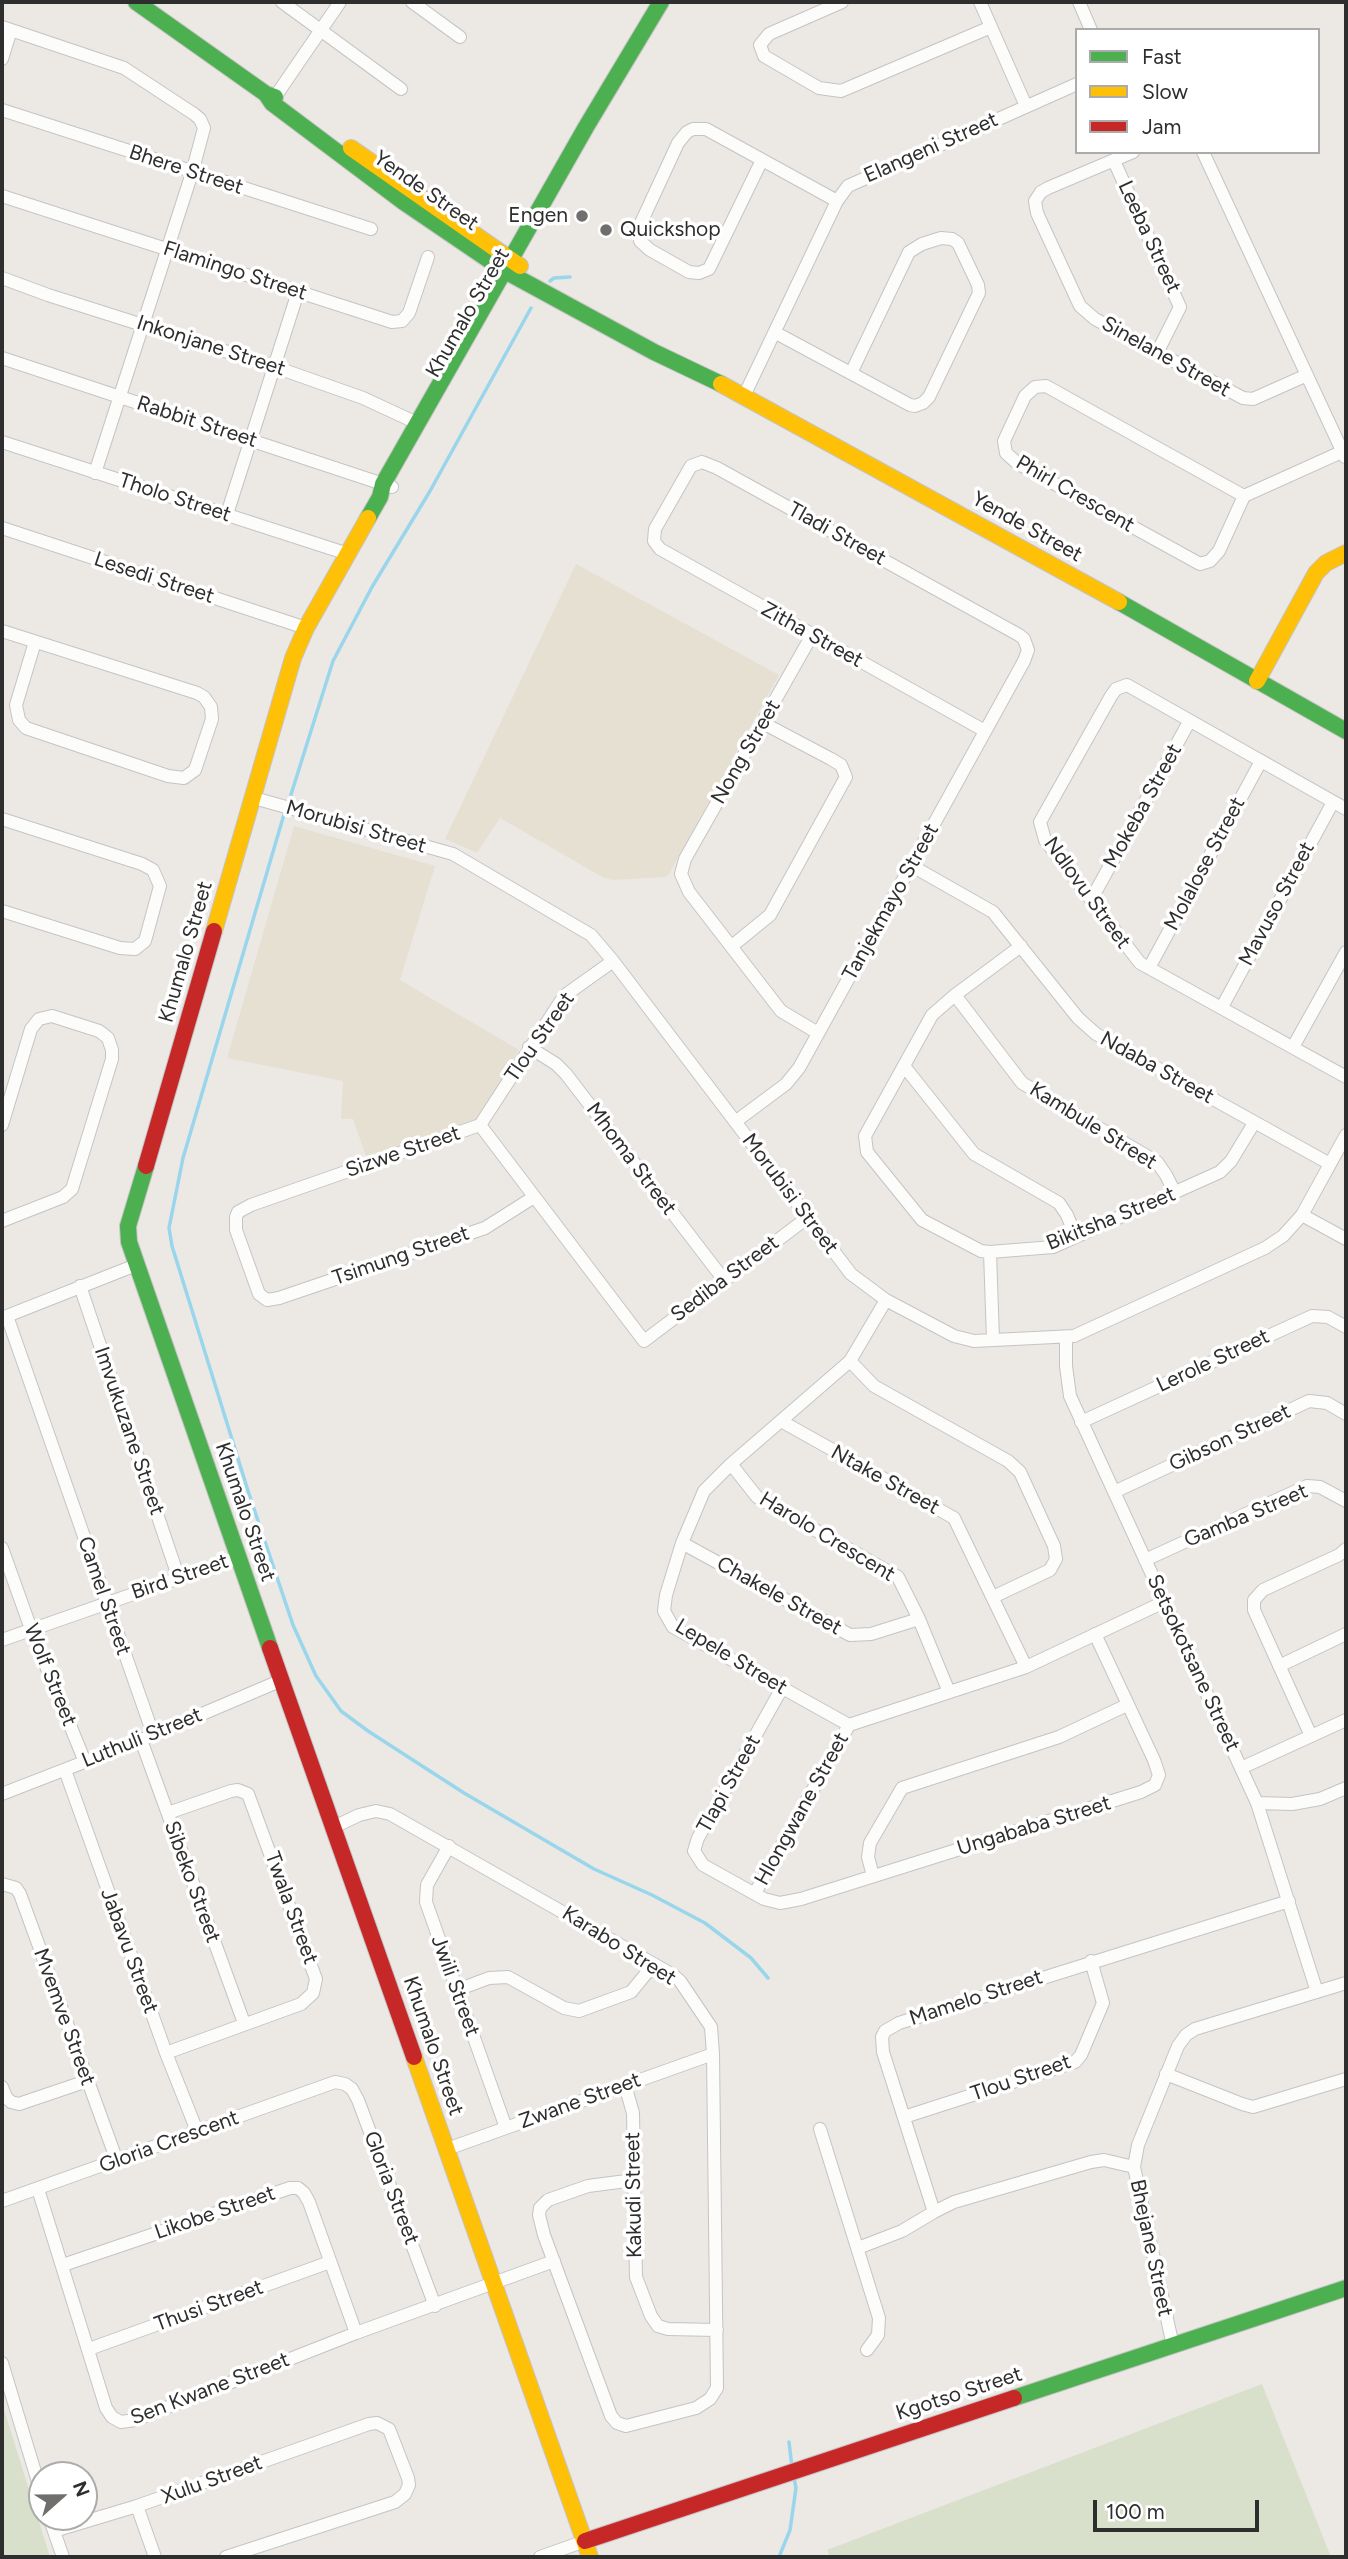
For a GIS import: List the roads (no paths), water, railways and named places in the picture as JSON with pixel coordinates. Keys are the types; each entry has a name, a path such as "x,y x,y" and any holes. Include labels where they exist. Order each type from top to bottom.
{"street":[{"name":"Yende Street","path":"136,2 512,268"},
{"path":"282,2 401,89"},
{"path":"271,95 340,2"},
{"path":"412,2 460,37"},
{"name":"Khumalo Street","path":"385,489 417,423 489,299 512,268 554,185 661,2"},
{"name":"Khumalo Street","path":"590,2557 136,1265 129,1242 128,1226 293,658 306,628 512,268 570,177 672,2"},
{"path":"842,2 769,34 760,45 764,56 819,88 841,91 991,27"},
{"path":"980,2 1026,106"},
{"path":"1079,2 1090,28"},
{"path":"2,59 6,28 124,68 194,114 203,124 192,173 95,473"},
{"name":"Elangeni Street","path":"744,396 844,190 853,182 1075,85"},
{"name":"Yende Street","path":"271,95 272,103 405,204 484,257 512,268 590,308 679,357 685,365 1112,598 1346,731"},
{"name":"Bhere Street","path":"2,110 371,229"},
{"path":"762,160 715,259 704,272 690,272 650,250 640,241 640,225 678,143 687,132 700,127 706,129 837,201"},
{"name":"Sinelane Street","path":"1129,154 1037,196 1035,206 1084,310 1095,319 1248,400 1307,375"},
{"path":"1204,154 1345,454 1244,496"},
{"name":"Leeba Street","path":"1114,161 1180,307 1158,351"},
{"path":"554,185 570,177"},
{"name":"Flamingo Street","path":"2,195 385,320 401,321 409,313 428,257"},
{"path":"776,333 852,371 910,405 918,405 926,400 979,293 978,285 958,243 942,238 922,244 909,253 852,371"},
{"path":"484,257 489,299"},
{"name":"Inkonjane Street","path":"2,278 275,367 363,398 417,423"},
{"path":"227,514 298,292"},
{"name":"Rabbit Street","path":"2,358 251,440 385,489"},
{"name":"PhirI Crescent","path":"1046,386 1244,496 1219,551 1210,561 1200,564 1017,463 1006,453 1004,441 1025,396 1035,387 1046,386"},
{"name":"Tholo Street","path":"2,442 348,554"},
{"name":"Tladi Street","path":"655,529 686,472 696,462 708,464 1019,635 1027,644 1024,661"},
{"name":"Lesedi Street","path":"2,528 306,628"},
{"name":"Zitha Street","path":"655,529 654,541 660,549 985,731"},
{"path":"1257,681 1316,573 1326,563 1346,553"},
{"path":"2,631 204,697 211,707 212,719 195,770 184,778 168,776 26,728 19,720 16,705 35,642"},
{"name":"Nong Street","path":"732,946 689,892 681,870 812,635"},
{"name":"Tanjekmayo Street","path":"735,1122 794,1076 1024,661"},
{"name":"Ndlovu Street","path":"1189,722 1132,687 1127,685 1116,689 1041,816 1040,827 1045,840 1135,959 1346,1077"},
{"name":"Mokeba Street","path":"1091,900 1189,722 1346,809"},
{"path":"763,723 841,765 846,777 770,915 732,946 781,1011 818,1033"},
{"name":"Molalose Street","path":"1149,968 1261,761"},
{"name":"Morubisi Street","path":"254,798 464,859 584,930 613,961 852,1274 886,1300 954,1336 974,1340 1066,1338 1080,1334 1265,1248 1283,1236 1302,1215 1346,1135"},
{"name":"Mavuso Street","path":"1222,1007 1333,802"},
{"path":"2,819 142,864 153,870 160,886 145,941 135,949 120,948 2,911"},
{"name":"Ndaba Street","path":"912,866 993,912 1078,1018 1096,1034 1330,1164"},
{"name":"Bikitsha Street","path":"1021,946 932,1015 867,1130 864,1141 867,1153 916,1216 974,1248 990,1252 1042,1249 1076,1237 1227,1167 1254,1123"},
{"path":"1293,1047 1346,952"},
{"name":"Tlou Street","path":"480,1125 529,1047 569,991 613,961"},
{"name":"Kambule Street","path":"955,995 1022,1083 1157,1162 1175,1193"},
{"path":"2,1125 31,1029 38,1018 52,1016 99,1031 108,1038 112,1059 72,1189 63,1197 2,1222"},
{"name":"Mhoma Street","path":"529,1047 566,1074 724,1280"},
{"path":"904,1066 974,1154 1059,1203 1067,1214 1076,1237"},
{"name":"Sizwe Street","path":"262,1298 255,1287 236,1230 238,1212 251,1205 480,1125 644,1341"},
{"name":"Tsimung Street","path":"262,1298 279,1298 485,1228 534,1197"},
{"path":"1302,1215 1346,1239"},
{"name":"Sediba Street","path":"644,1341 807,1218"},
{"path":"990,1252 993,1340"},
{"path":"4,1317 136,1265"},
{"name":"Imvukuzane Street","path":"80,1286 178,1576"},
{"name":"Lepele Street","path":"849,1725 677,1630 668,1622 664,1611 666,1595 682,1543 704,1491 731,1464 850,1361 886,1300"},
{"name":"Lerole Street","path":"1081,1422 1311,1316 1328,1317 1346,1327"},
{"name":"Camel Street","path":"4,1317 106,1603 147,1737"},
{"name":"Setsokotsane Street","path":"1066,1338 1068,1388 1081,1422 1257,1803 1317,1992"},
{"path":"850,1361 874,1386 1008,1461 1020,1472 1055,1546 1056,1559 1050,1570 993,1597"},
{"name":"Gibson Street","path":"1114,1492 1310,1401 1327,1403 1346,1414"},
{"name":"Ntake Street","path":"781,1421 954,1518 1026,1667"},
{"name":"Harolo Crescent","path":"731,1464 757,1497 895,1573 919,1619 949,1692"},
{"name":"Gamba Street","path":"1145,1560 1307,1486 1320,1487 1346,1501"},
{"name":"Chakele Street","path":"682,1543 850,1635 871,1634 919,1619"},
{"name":"Wolf Street","path":"2,1548 31,1629 85,1762"},
{"path":"1311,1736 1254,1610 1254,1600 1258,1593 1339,1555 1346,1549"},
{"name":"Bird Street","path":"2,1640 178,1576 239,1557"},
{"path":"849,1725 1026,1667 1164,1602"},
{"name":"Ungababa Street","path":"755,1893 772,1902 786,1902 1150,1788 1158,1780 1158,1769 1095,1634"},
{"path":"1279,1666 1346,1634"},
{"name":"Luthuli Street","path":"3,1791 65,1770 282,1680"},
{"name":"Tlapi Street","path":"755,1893 703,1865 694,1851 698,1838 782,1688"},
{"path":"873,1876 868,1857 870,1843 902,1788 1059,1737 1128,1705"},
{"path":"1241,1768 1346,1720"},
{"name":"Hlongwane Street","path":"755,1893 849,1725"},
{"name":"Sibeko Street","path":"147,1737 168,1813 244,2024"},
{"name":"Jabavu Street","path":"65,1770 166,2053 197,2131"},
{"path":"1257,1803 1292,1804 1320,1799 1346,1788"},
{"name":"Twala Street","path":"166,2053 302,2004 313,1993 316,1979 248,1794 238,1790 168,1813"},
{"name":"Karabo Street","path":"334,1826 359,1815 383,1811 654,1964 680,1981 708,2021 712,2033 713,2054 718,2380 715,2394 696,2408 626,2426 613,2420 554,2261"},
{"name":"Jwili Street","path":"449,1846 425,1893 426,1902 506,2128"},
{"name":"Mvemve Street","path":"2,1884 16,1888 20,1894 117,2161"},
{"name":"Mamelo Street","path":"934,2211 882,2043 885,2031 890,2026 1289,1901"},
{"name":"Tlou Street","path":"904,2117 1075,2062 1081,2055 1103,2003 1091,1961"},
{"path":"457,1990 489,1978 508,1977 564,2008 579,2011 631,1993 654,1964"},
{"name":"Bhejane Street","path":"1173,2346 1134,2167 1138,2146 1178,2046 1191,2032 1346,1983"},
{"name":"Zwane Street","path":"447,2149 713,2054"},
{"path":"1166,2074 1241,2104 1253,2106 1346,2079"},
{"path":"2,2087 6,2097 19,2104 87,2081"},
{"name":"Gloria Crescent","path":"2,2201 335,2082"},
{"name":"Gloria Street","path":"335,2082 352,2089 358,2100 435,2306"},
{"name":"Kakudi Street","path":"625,2085 632,2108 636,2277 651,2316 663,2329 717,2330"},
{"path":"820,2129 879,2318 878,2335 867,2350"},
{"path":"858,2248 902,2231 934,2211 954,2203 1098,2160 1134,2167"},
{"path":"554,2261 539,2215 543,2203 588,2186 634,2180"},
{"name":"Likobe Street","path":"63,2265 290,2188 298,2188 304,2193 356,2333"},
{"name":"Sen Kwane Street","path":"38,2189 106,2408 112,2417 121,2422 135,2420 356,2333 554,2261"},
{"name":"Thusi Street","path":"89,2349 330,2262"},
{"name":"Kgotso Street","path":"585,2541 1346,2288"},
{"path":"2,2363 32,2461"},
{"name":"Xulu Street","path":"98,2518 369,2424 377,2423 389,2429 409,2485 405,2494 395,2502 226,2557"},
{"path":"137,2506 155,2557"},
{"path":"54,2531 63,2557"},
{"path":"540,2557 585,2541"}],"waterway":[{"path":"550,281 554,278 570,277"},
{"path":"288,804 333,661 372,587 430,491 531,308"},
{"path":"285,811 183,1158 169,1228 172,1246 249,1494 293,1625 316,1676 341,1711 464,1793 594,1869 705,1923 751,1958 768,1978"},
{"path":"789,2442 792,2467"},
{"path":"779,2557 790,2530 796,2488 794,2478"}],"place":[{"name":"Engen","path":"582,216"},
{"name":"Quickshop","path":"606,230"}]}
